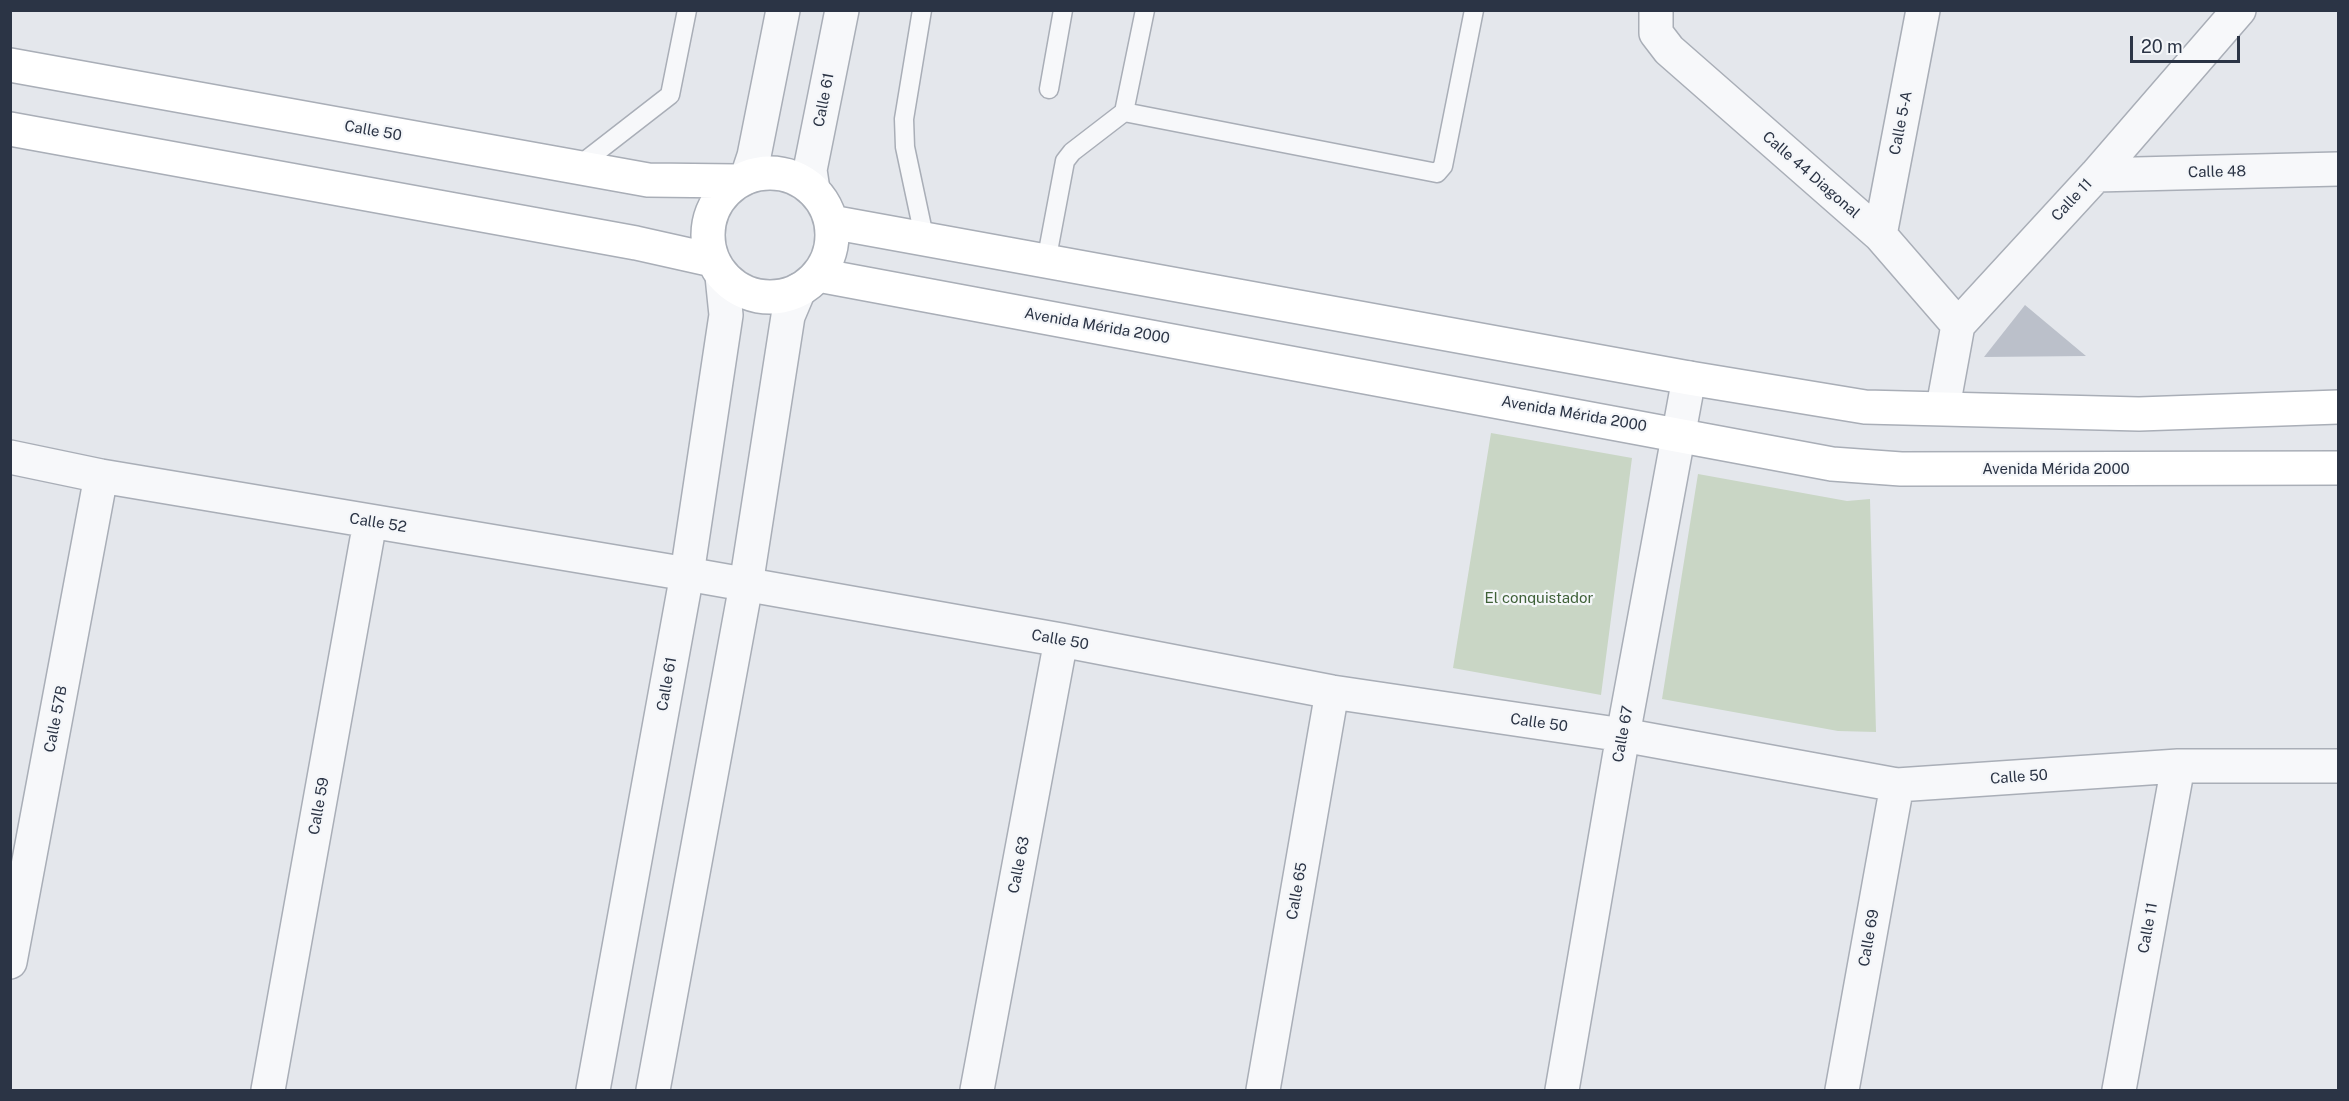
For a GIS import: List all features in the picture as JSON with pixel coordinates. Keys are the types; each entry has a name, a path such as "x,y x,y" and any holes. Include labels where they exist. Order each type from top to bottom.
{"main road":[{"name":"Calle 50","path":"10,65 648,180 742,179"},
{"path":"10,129 636,243 717,268"},
{"path":"778,173 796,178 813,190 824,205 831,222 832,241 828,259 809,283 778,297 757,297 737,289 717,268 708,243 708,225 713,207 723,193 742,179 778,173"},
{"path":"831,222 925,241 1689,378 1865,406 2139,414 2338,407"},
{"name":"Avenida Mérida 2000","path":"809,283 1677,433 1832,464 1901,469 2338,468"}],"street":[{"path":"742,179 754,156 783,10"},
{"name":"Calle 61","path":"813,190 810,170 842,10"},
{"name":"Calle 5-A","path":"1880,235 1923,10"},
{"name":"Calle 11","path":"1958,325 2096,175 2239,10"},
{"name":"Calle 44 Diagonal","path":"1656,22 1669,50 1880,235 1958,325"},
{"name":"Calle 48","path":"2096,175 2338,169"},
{"name":"Calle 61","path":"592,1090 687,574 726,315 717,268"},
{"path":"653,1090 746,585 788,316 809,283"},
{"path":"1943,407 1958,325"},
{"name":"Calle 67","path":"1562,1090 1623,735 1677,433 1689,378"},
{"name":"Calle 52","path":"10,457 101,476 746,585"},
{"name":"Calle 57B","path":"10,962 101,476"},
{"name":"Calle 59","path":"268,1090 370,522"},
{"name":"Calle 50","path":"746,585 1061,640 1332,692 1623,735 1897,785 2178,766 2338,766"},
{"name":"Calle 63","path":"977,1090 1061,640"},
{"name":"Calle 65","path":"1263,1090 1332,692"},
{"name":"Calle 11","path":"2119,1090 2178,766"},
{"name":"Calle 69","path":"1842,1090 1897,785"}],"lane":[{"path":"576,168 670,95 687,10"},
{"path":"922,10 904,119 906,147 925,241"},
{"path":"1049,89 1063,10"},
{"path":"1046,261 1065,161 1072,152 1124,112 1144,10"},
{"path":"1124,112 1437,173 1443,166 1474,10"}],"green space":[{"name":"El conquistador","path":"1491,433 1632,458 1601,695 1453,668"},
{"path":"1698,474 1847,501 1870,499 1876,732 1838,731 1662,699"}],"building":[{"path":"2025,305 2086,356 1984,357"}]}
